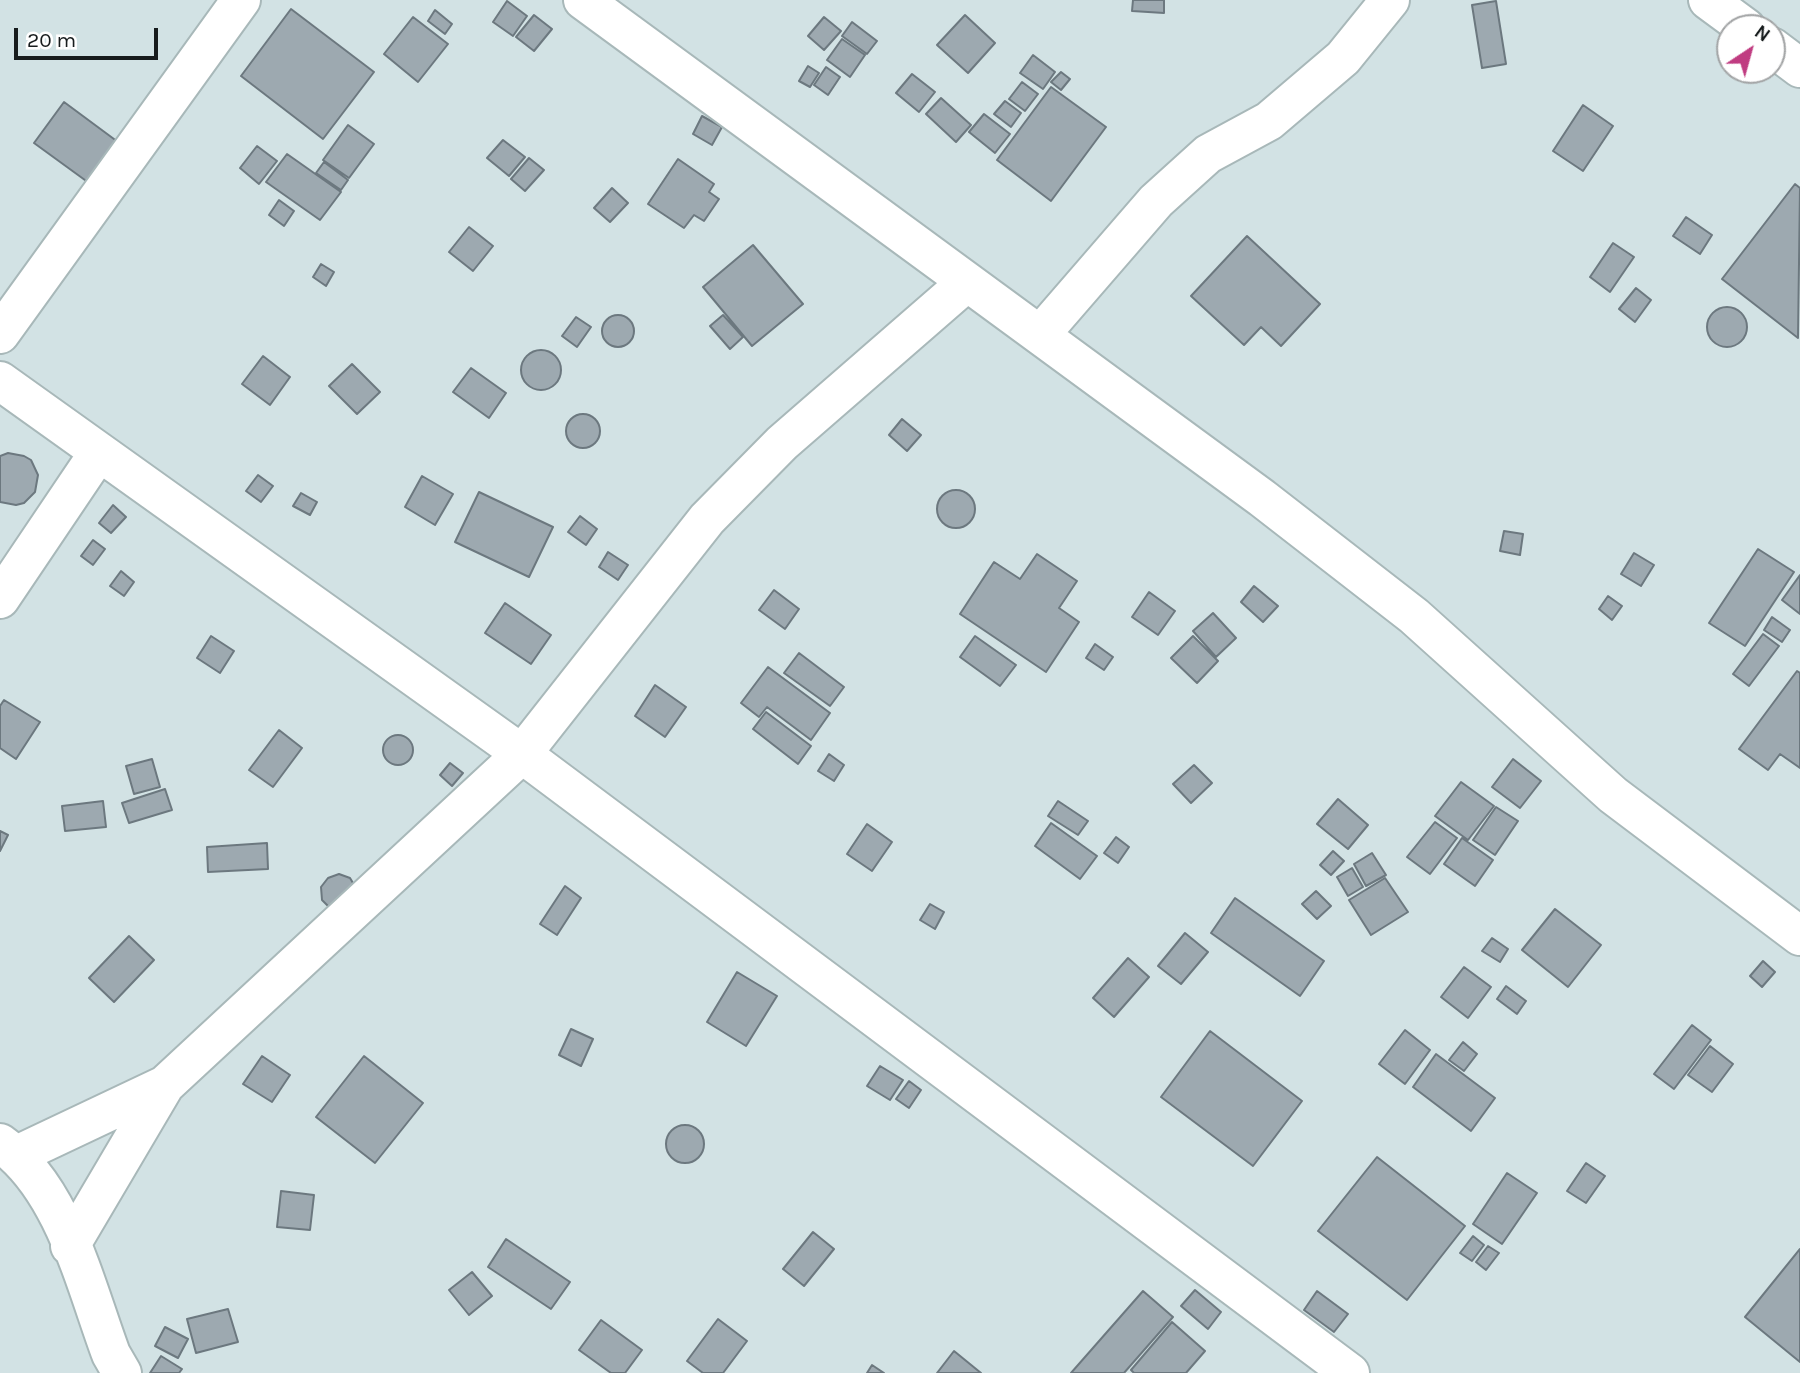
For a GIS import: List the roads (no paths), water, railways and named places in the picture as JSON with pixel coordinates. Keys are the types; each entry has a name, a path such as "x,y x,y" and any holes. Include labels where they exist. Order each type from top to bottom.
{"street":[{"path":"0,334 241,0"},
{"path":"583,0 1262,498 1414,617 1613,795 1800,936"},
{"path":"1040,335 1156,201 1208,154 1269,121 1332,67 1391,0"},
{"path":"1708,0 1727,14"},
{"path":"70,1246 165,1085 522,754 706,519 782,443 966,283"},
{"path":"0,381 522,754 1350,1373"},
{"path":"0,599 99,452"},
{"path":"122,1373 111,1354 48,1194 9,1149 165,1085"}]}
